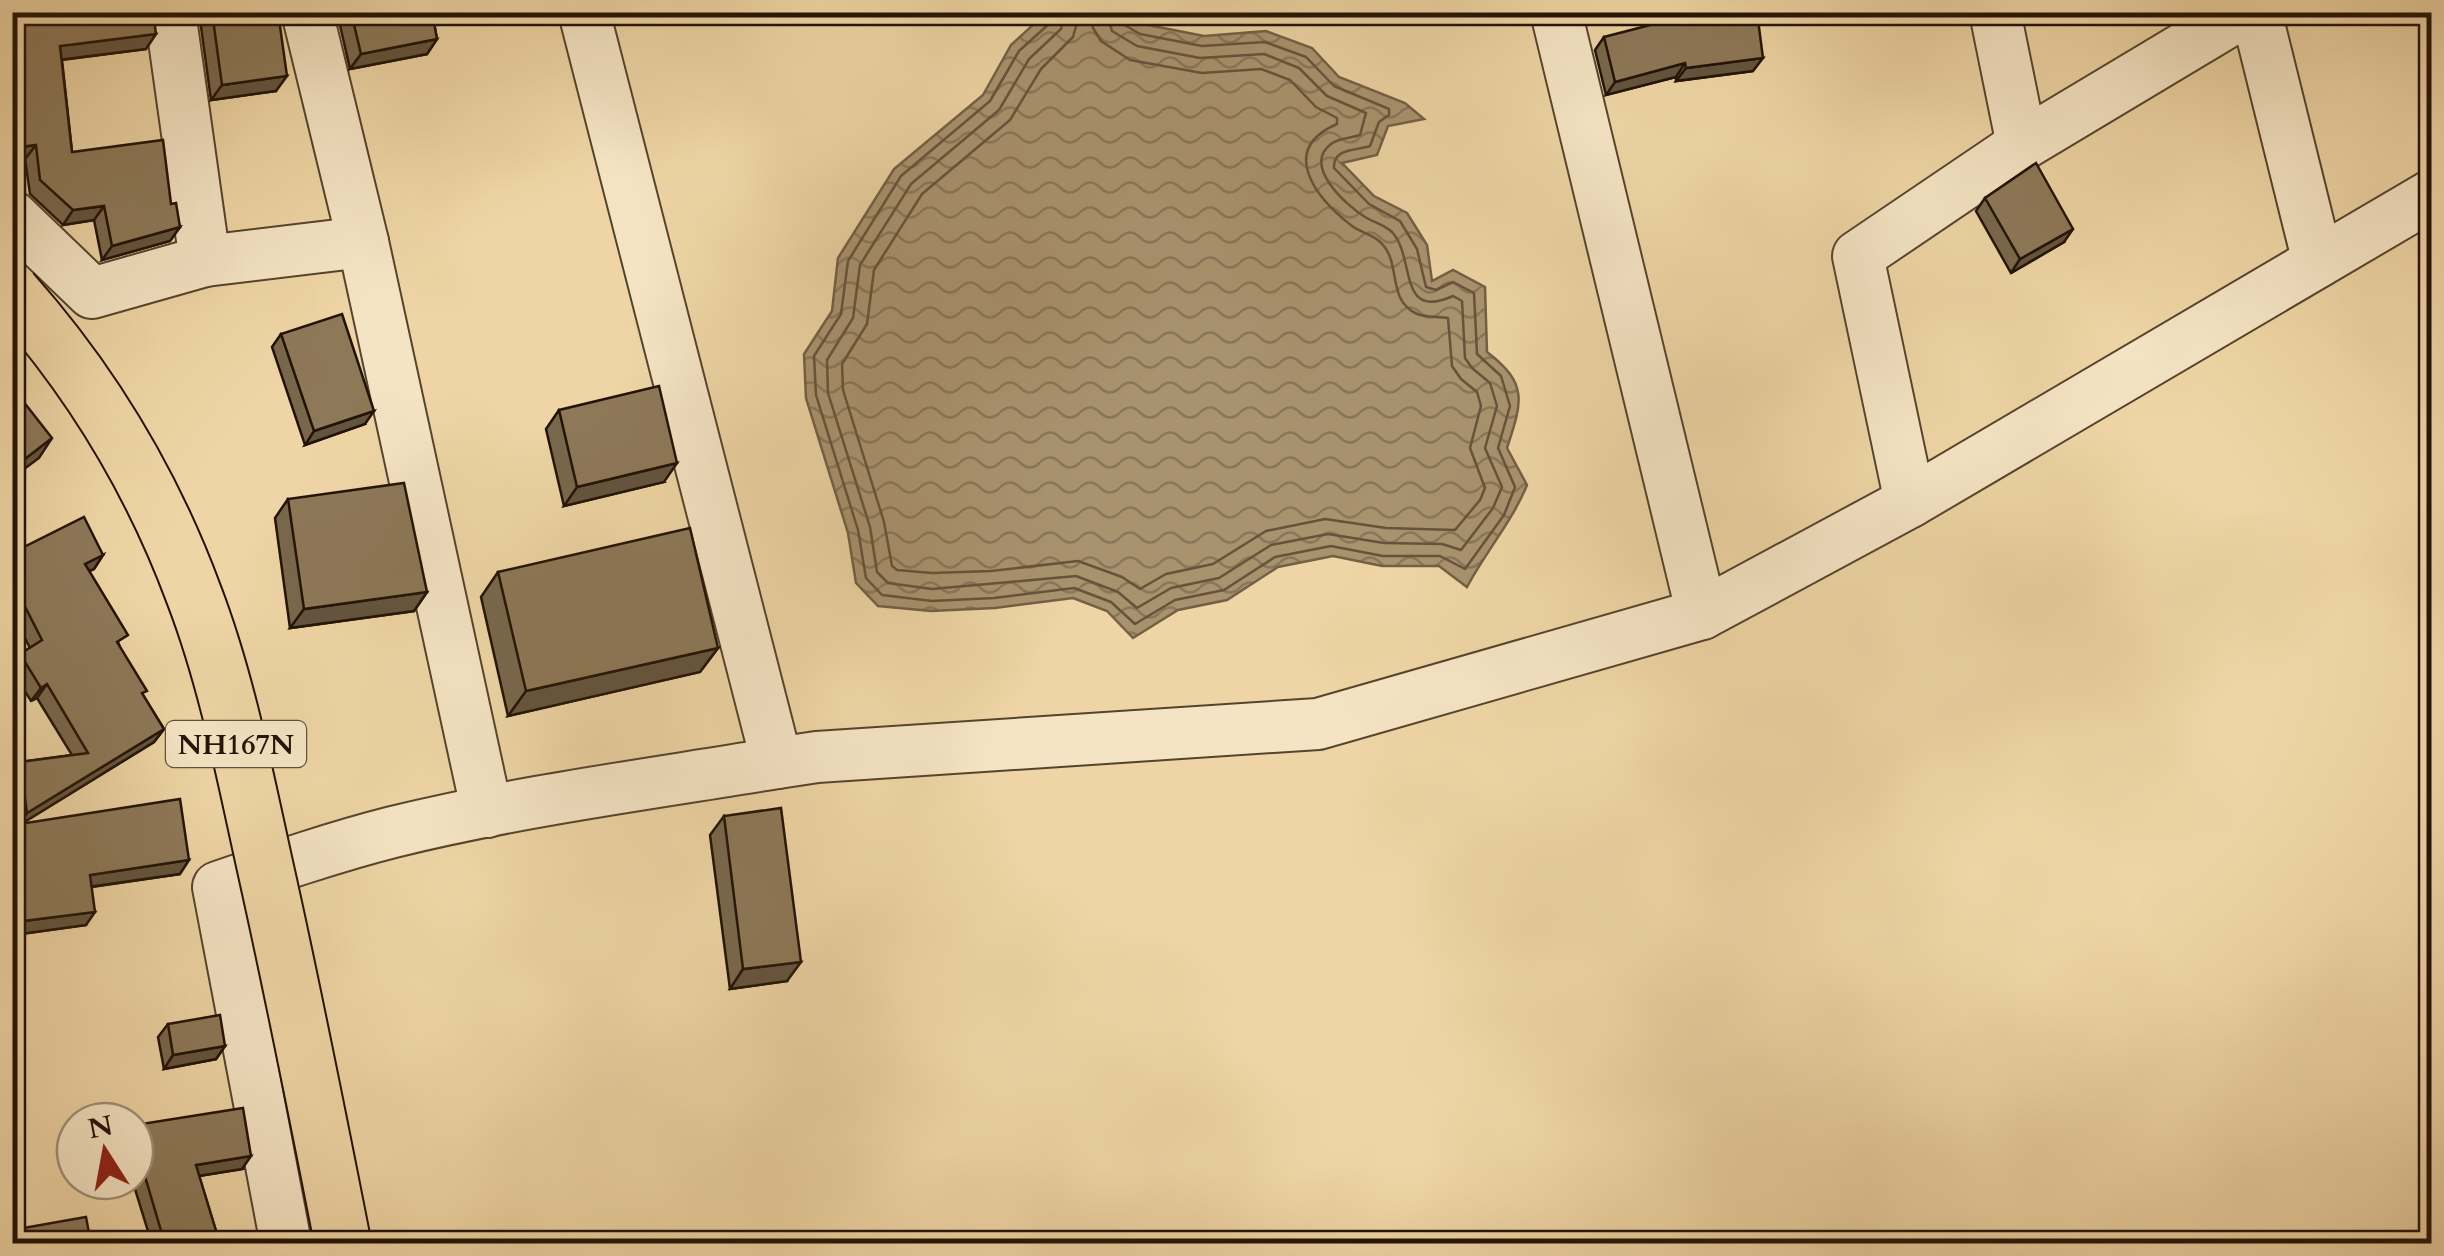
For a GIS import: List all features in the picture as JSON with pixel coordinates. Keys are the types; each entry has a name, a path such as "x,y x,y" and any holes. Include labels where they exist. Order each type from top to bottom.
{"highway":[{"name":"NH167N","path":"12,292 54,338 110,422 158,510 195,597 250,801 343,1244"}],"street":[{"path":"170,12 205,262"},
{"path":"307,12 364,242 487,812"},
{"path":"584,12 778,762"},
{"path":"1556,12 1702,614"},
{"path":"1995,12 2022,145"},
{"path":"1910,502 1858,256 2022,145 2244,12"},
{"path":"2256,12 2318,262"},
{"path":"286,1244 218,887 315,853 487,812 778,762 1318,724 1702,614 1910,502 2432,195"},
{"path":"12,216 92,293 205,262 364,242"}],"water":[{"path":"1046,13 1122,13 1143,24 1204,36 1266,31 1312,48 1339,77 1405,103 1424,119 1388,126 1377,155 1342,163 1374,196 1407,213 1427,245 1432,281 1453,270 1485,287 1487,352 1516,384 1518,406 1507,448 1527,485 1467,587 1439,566 1382,566 1333,556 1278,567 1227,600 1178,610 1133,638 1107,611 1073,598 931,611 878,606 856,583 848,533 806,398 804,354 832,311 838,258 894,169 983,95 1011,45"}],"building":[{"path":"12,12 153,12 156,34 60,46 72,152 163,140 171,204 176,203 180,227 112,246 104,206 73,210 40,180 36,145 12,148"},
{"path":"212,12 278,12 287,76 222,85"},
{"path":"351,12 432,12 437,39 361,54"},
{"path":"1757,12 1763,58 1686,68 1685,63 1615,82 1604,37 1654,24"},
{"path":"2036,163 2073,229 2020,259 1985,198"},
{"path":"342,314 374,411 314,431 281,334"},
{"path":"659,386 677,463 577,487 559,410"},
{"path":"12,387 52,438 12,469"},
{"path":"404,483 427,592 304,609 288,499"},
{"path":"84,517 103,555 85,564 128,635 117,642 147,691 142,693 164,729 27,813 20,762 88,753 47,684 41,688 20,654 42,640 12,581 12,553"},
{"path":"690,528 718,648 526,691 498,572"},
{"path":"180,799 189,860 90,875 95,912 23,921 15,866 21,866 13,825"},
{"path":"781,808 801,962 743,969 724,816"},
{"path":"220,1015 225,1046 173,1055 168,1024"},
{"path":"243,1108 251,1156 196,1165 220,1244 165,1244 152,1201 155,1122"},
{"path":"86,1217 91,1244 12,1244 12,1230"}]}
